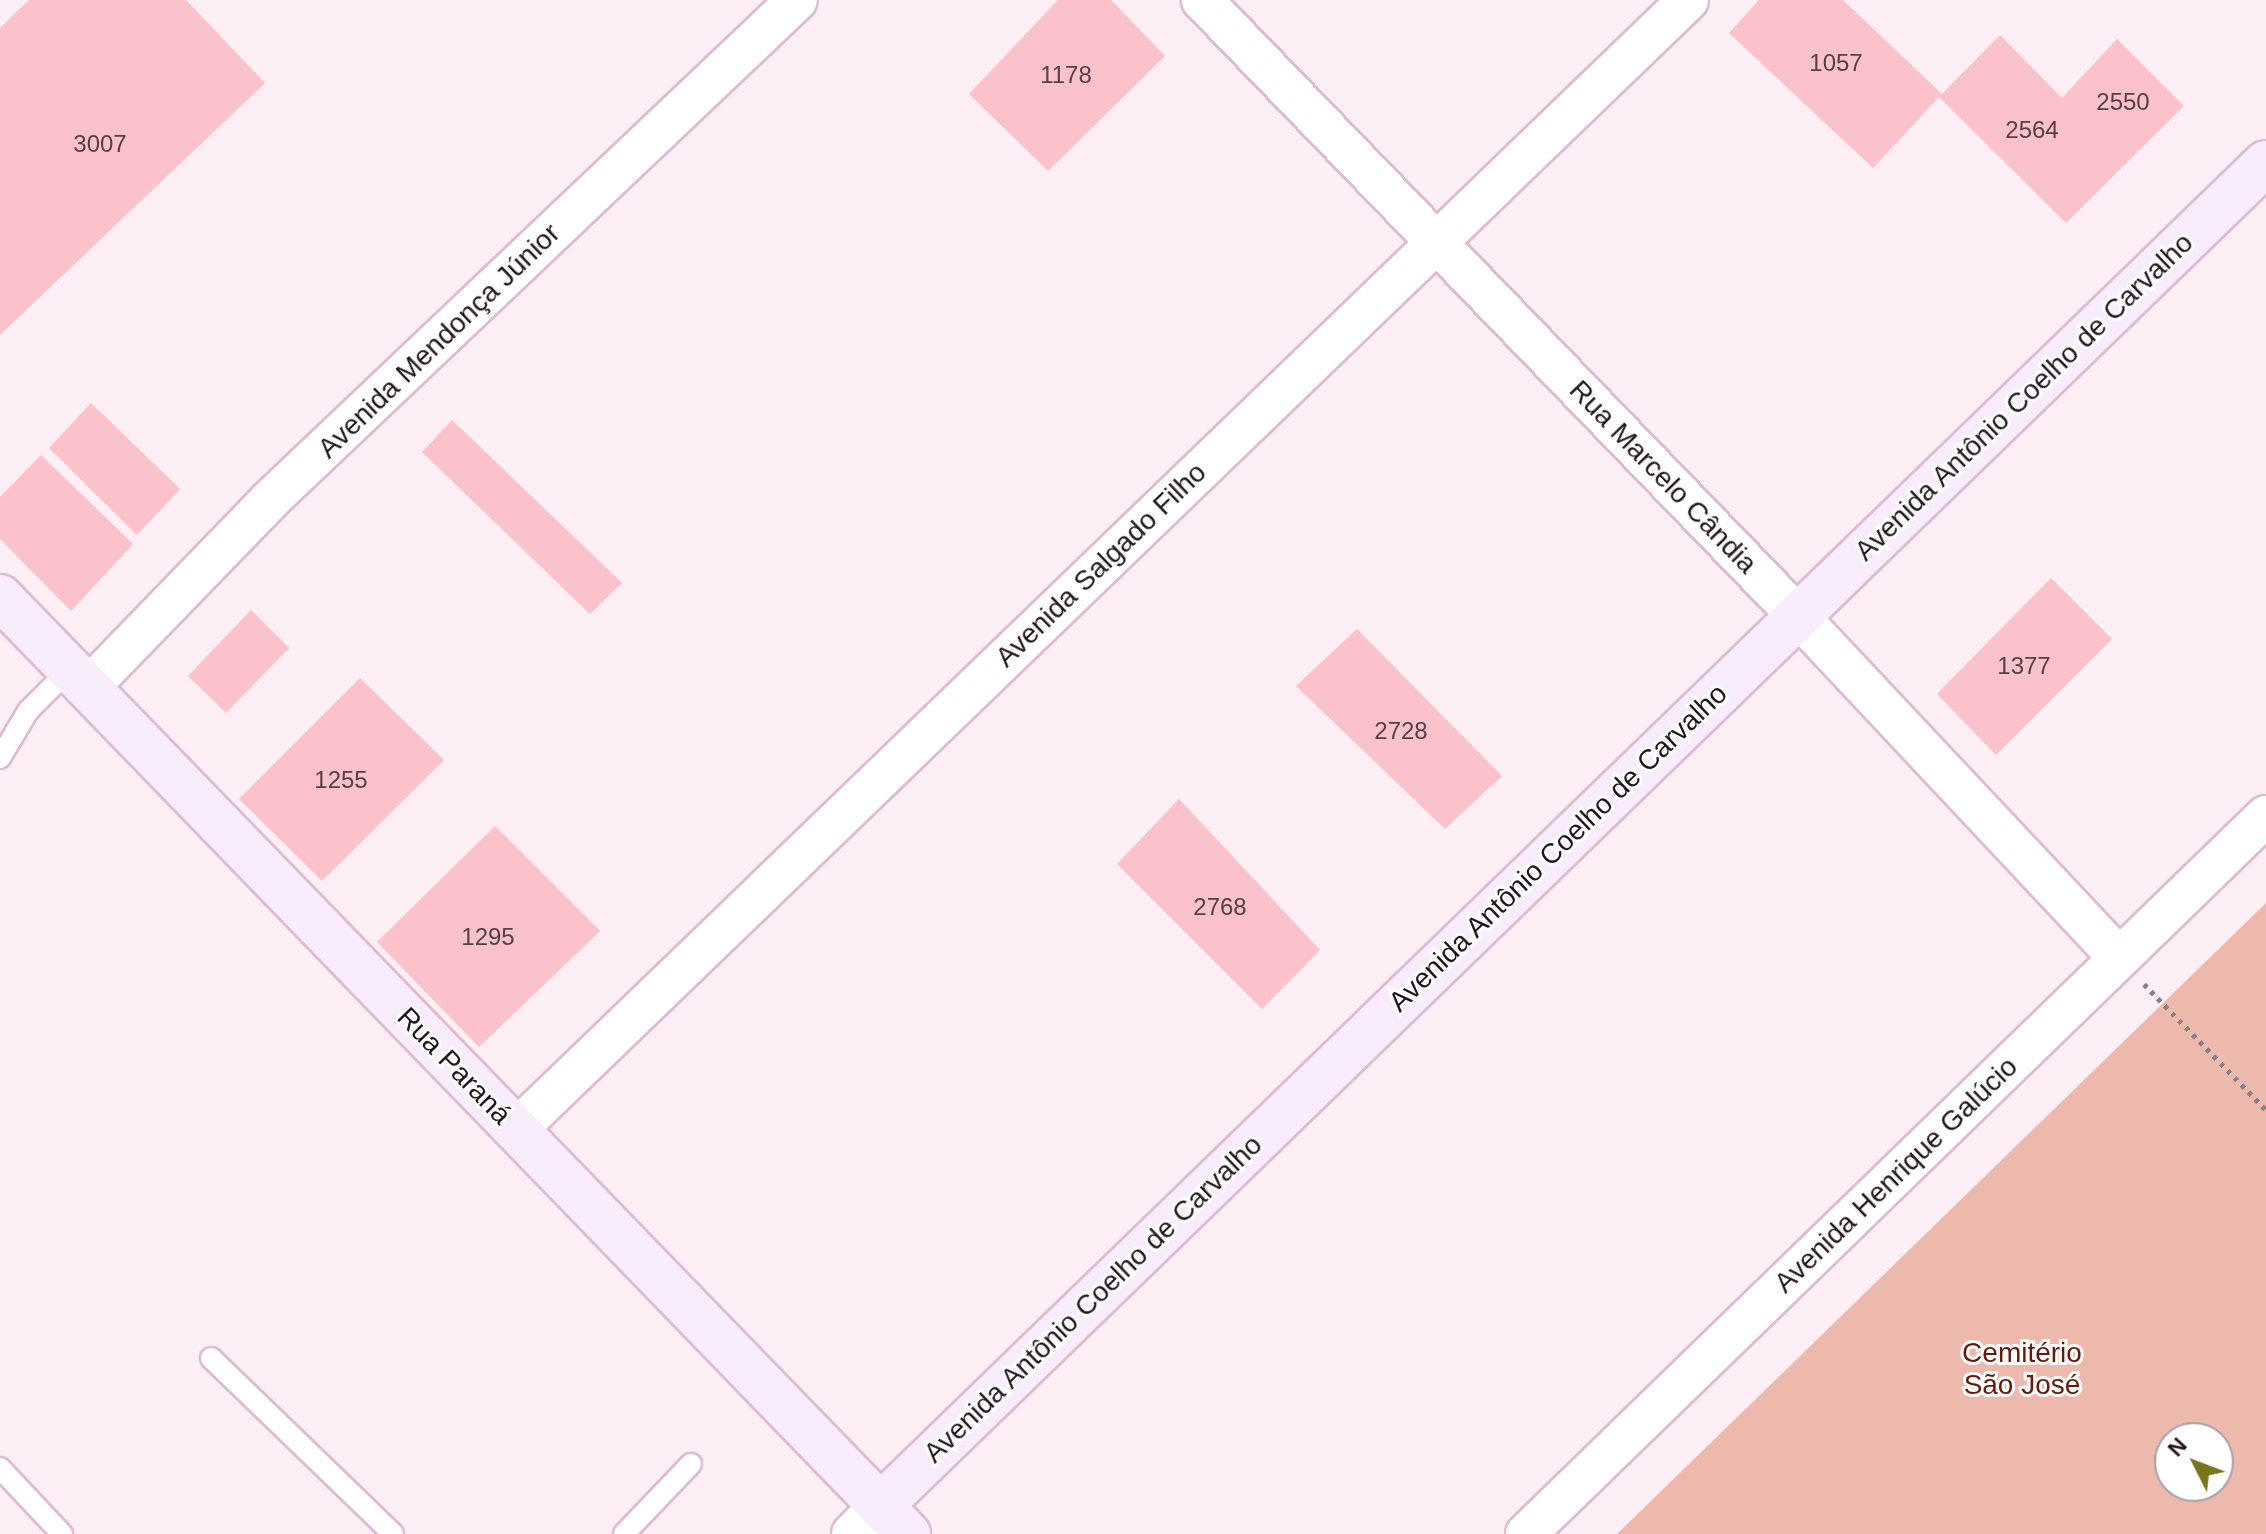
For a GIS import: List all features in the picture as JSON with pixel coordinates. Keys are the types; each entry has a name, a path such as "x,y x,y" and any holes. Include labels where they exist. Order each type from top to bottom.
{"street":[{"name":"Avenida Mendonça Júnior","path":"79,679 797,0"},
{"name":"Rua Marcelo Cândia","path":"1202,0 1798,616 2119,958"},
{"name":"Avenida Salgado Filho","path":"516,1130 1688,0"},
{"name":"Avenida Antônio Coelho de Carvalho","path":"880,1525 1798,616 2266,163"},
{"name":"Rua Paraná","path":"0,597 516,1130 880,1525"},
{"name":"Avenida Henrique Galúcio","path":"1526,1534 2266,816"}],"lane":[{"path":"0,758 28,711 79,679"},
{"path":"211,1358 393,1534"},
{"path":"624,1534 691,1464"},
{"path":"0,1468 62,1534"}],"path":[{"path":"2119,958 2266,1110"}],"green space":[{"name":"Cemitério São José","path":"2266,903 2266,1534 1617,1534"}],"building":[{"path":"29,0 186,0 265,83 0,335 0,28"},
{"path":"1058,0 1111,0 1165,56 1048,171 969,94"},
{"path":"1759,0 1843,0 1942,94 2000,35 2062,98 2117,39 2184,106 2066,223 1939,97 1873,168 1729,33"},
{"path":"91,403 180,489 137,535 49,448"},
{"path":"452,420 622,583 590,614 422,452"},
{"path":"41,455 133,544 71,611 0,539 0,497"},
{"path":"2051,578 2112,639 1996,755 1937,694"},
{"path":"251,610 289,648 226,713 188,676"},
{"path":"1357,629 1502,776 1445,829 1296,686"},
{"path":"360,678 444,760 322,881 239,799"},
{"path":"1179,799 1320,950 1262,1009 1117,864"},
{"path":"495,826 600,931 479,1047 377,942"}]}
